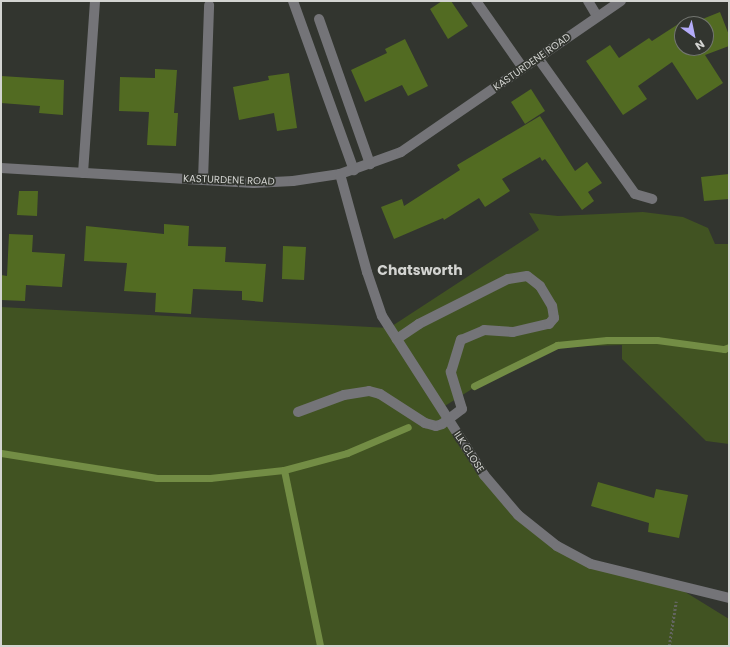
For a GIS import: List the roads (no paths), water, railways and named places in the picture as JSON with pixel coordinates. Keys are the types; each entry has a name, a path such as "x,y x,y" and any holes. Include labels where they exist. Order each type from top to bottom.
{"street":[{"path":"84,173 94,1"},
{"path":"292,1 354,170"},
{"path":"476,1 523,68"},
{"path":"588,1 597,16"},
{"name":"KASTURDENE ROAD","path":"1,168 262,182 340,174 401,152 597,16 621,1"},
{"path":"203,180 210,5"},
{"path":"319,19 370,164"},
{"path":"538,58 634,194 652,199"},
{"name":"ILK CLOSE","path":"340,174 367,272 382,316 448,420 489,481 518,514 557,546 592,564 729,598"},
{"path":"298,412 344,395 370,391 380,394 425,423 436,426 448,420 462,409 451,372 461,340 484,330 513,332 549,324 554,318 552,306 545,294 527,276 508,279 419,324 397,339"}],"waterway":[{"path":"474,386 557,345 607,340 657,340 724,349 729,347"},
{"path":"1,453 157,478 210,478 284,470 347,453 408,427"},
{"path":"284,470 320,646"}],"district":[{"name":"Chatsworth","path":"420,270"}]}
